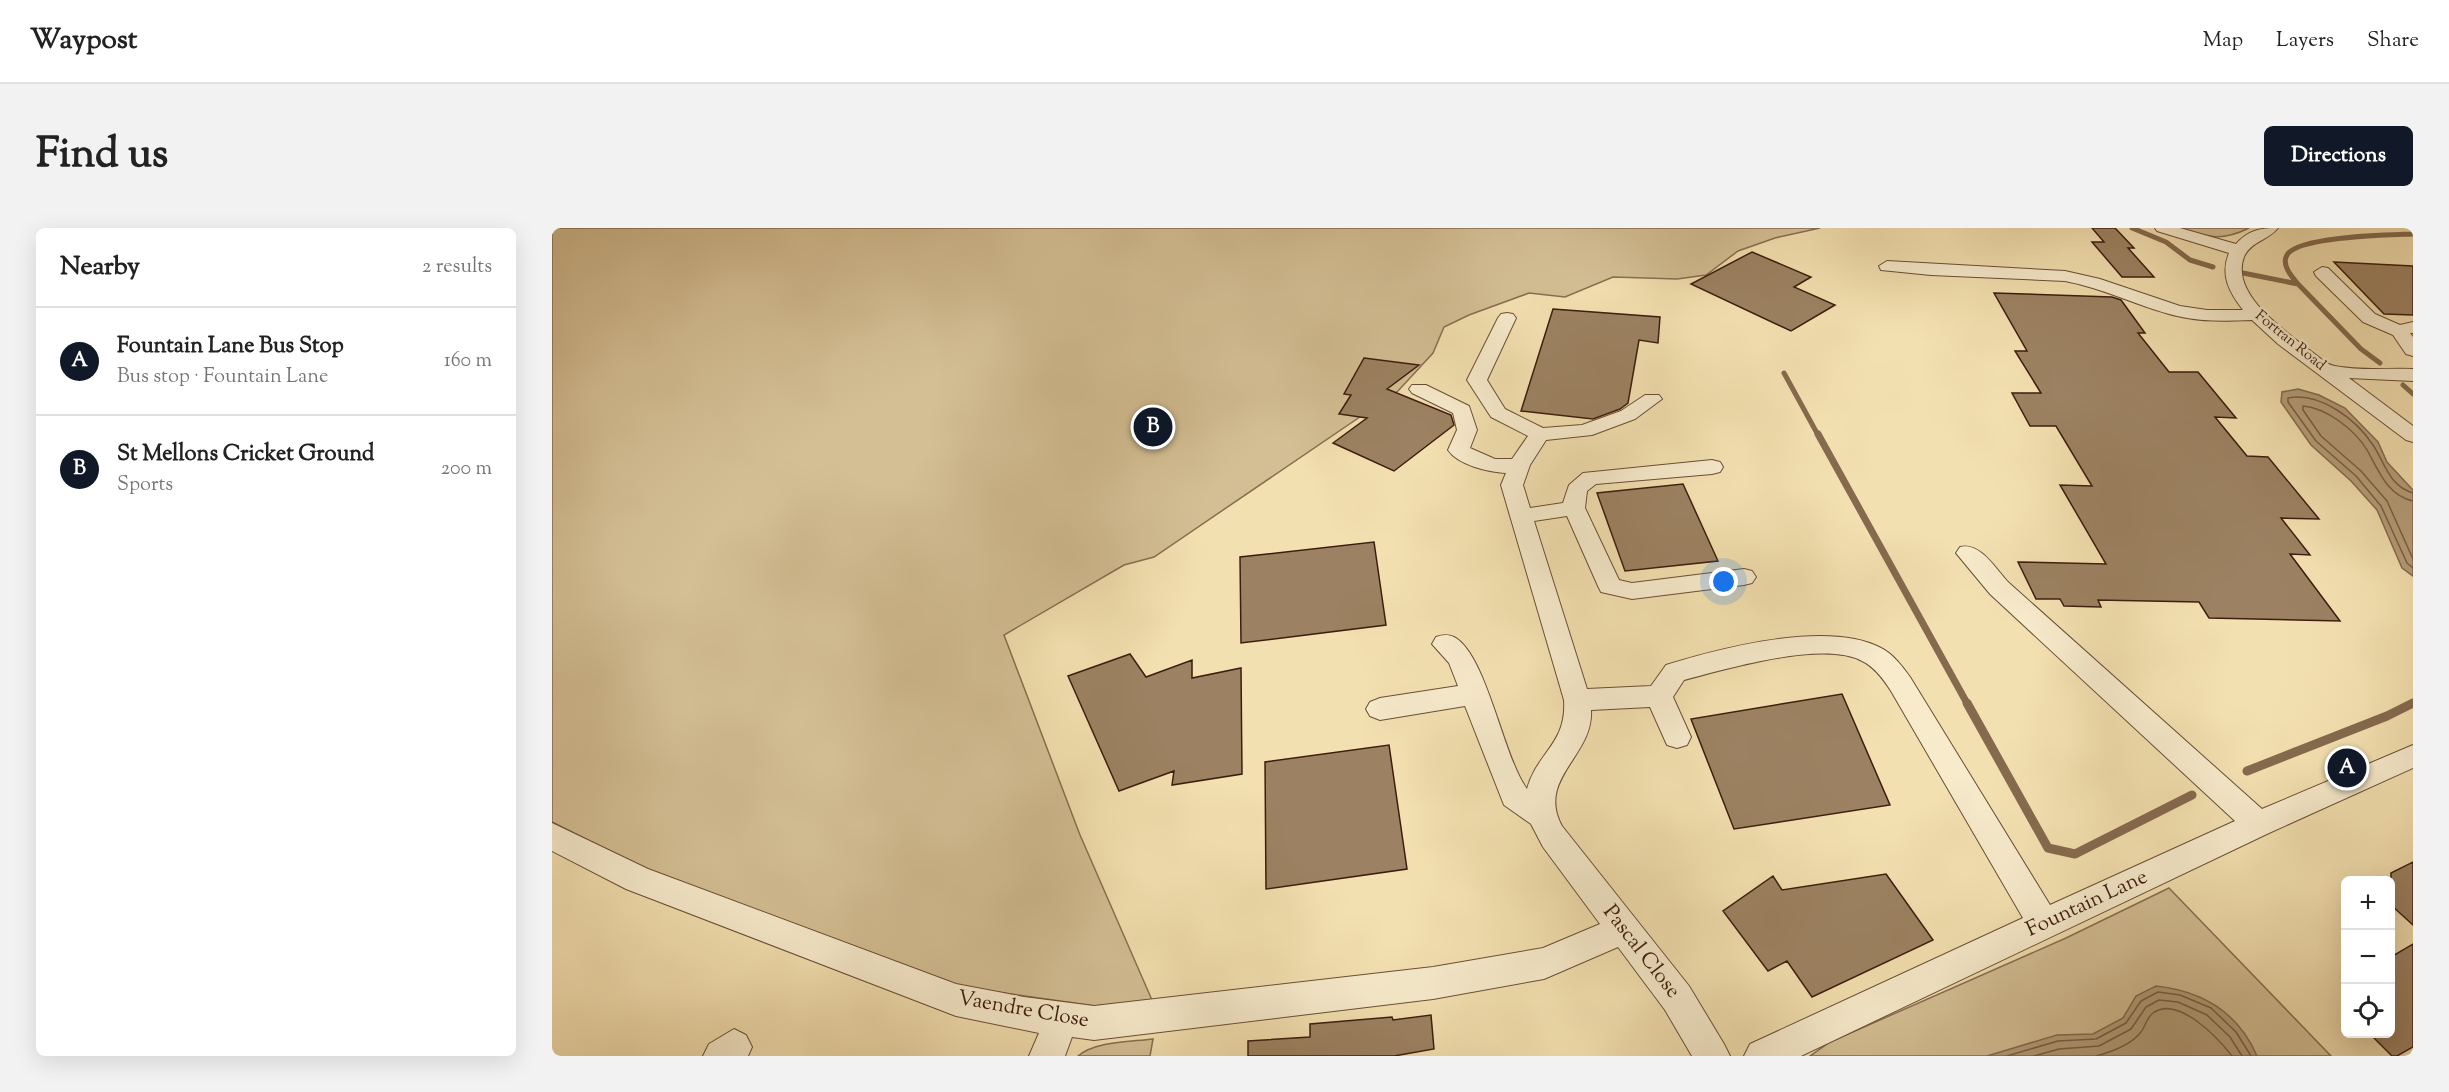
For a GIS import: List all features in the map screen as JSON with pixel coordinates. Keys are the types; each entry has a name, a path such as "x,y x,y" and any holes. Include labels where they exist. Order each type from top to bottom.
{"street":[{"path":"2163,228 2238,250 2257,234 2271,228"},
{"name":"Fortran Road","path":"2238,250 2231,266 2232,277 2238,292 2256,315 2285,340 2413,436"},
{"path":"1887,266 1917,271 2065,276 2116,288 2179,312 2203,315 2256,315"},
{"path":"2322,272 2369,318 2406,329 2413,350"},
{"path":"1507,318 1477,380 1498,413 1540,434 1585,431 1628,414 1652,399"},
{"path":"2328,372 2413,375"},
{"path":"1419,389 1462,410 1467,430 1458,450 1480,462 1507,468 1520,465"},
{"path":"1540,434 1520,465 1512,485 1577,700 1576,728 1549,769 1541,789 1540,804 1544,817"},
{"path":"1712,467 1591,478 1579,484 1573,495 1574,508 1610,586 1632,591 1743,577"},
{"path":"1522,516 1574,508"},
{"path":"1968,553 1999,588 2258,824"},
{"path":"1444,644 1460,658 1514,796 1544,817"},
{"path":"1659,696 1675,672 1771,650 1825,644 1872,654 1902,683 1912,705 2044,924"},
{"path":"1380,709 1473,694"},
{"path":"1577,700 1659,696"},
{"path":"1659,696 1677,737"},
{"name":"Fountain Lane","path":"1762,1056 2258,824 2413,756"},
{"name":"Pascal Close","path":"1544,817 1548,829 1564,852 1677,998 1712,1056"},
{"name":"Vaendre Close","path":"552,836 637,879 956,1000 1062,1020 1094,1023 1432,983 1544,963 1623,930"},
{"path":"1047,1056 1062,1020"}],"shaded area":[{"path":"552,228 1820,228 1775,238 1738,251 1706,275 1677,279 1613,277 1565,297 1529,293 1469,315 1444,327 1433,353 1398,391 1154,557 1124,565 1004,635 1080,835 1152,1000 1095,1006 962,987 647,870 552,822"},
{"path":"2179,228 2249,228 2230,235 2214,237"},
{"path":"2169,888 2331,1056 1810,1056 1830,1042 2066,938"},
{"path":"1153,1039 1150,1056 1078,1056 1094,1047"}],"water":[{"path":"2298,389 2319,395 2345,408 2378,442 2387,462 2413,490 2413,576 2402,568 2377,510 2351,481 2311,445 2281,402 2282,392"},
{"path":"2156,986 2189,993 2217,1006 2240,1027 2257,1056 1987,1056 2057,1035 2093,1034 2123,1018 2136,996"}],"building":[{"path":"2092,228 2115,228 2134,248 2128,248 2154,277 2122,277 2092,242 2104,242"},
{"path":"1752,252 1811,277 1794,287 1835,305 1791,331 1691,284"},
{"path":"2334,262 2413,266 2413,315 2384,314"},
{"path":"1994,293 2112,297 2121,300 2145,333 2138,333 2169,372 2198,372 2236,418 2215,417 2247,456 2268,457 2319,519 2281,518 2310,555 2290,554 2340,621 2209,618 2199,602 2098,600 2101,607 2064,606 2060,599 2036,599 2018,562 2106,564 2060,485 2092,486 2056,426 2030,426 2012,393 2041,393 2015,351 2027,351"},
{"path":"1553,309 1660,317 1658,343 1639,340 1628,403 1620,409 1593,419 1521,411"},
{"path":"1364,358 1419,365 1387,389 1451,415 1454,425 1394,471 1333,443 1367,418 1339,414 1351,395 1344,394"},
{"path":"1683,484 1718,561 1625,571 1597,493"},
{"path":"1374,542 1386,625 1241,643 1240,557"},
{"path":"1130,654 1146,677 1192,660 1192,678 1241,668 1242,774 1172,785 1174,771 1119,791 1068,676"},
{"path":"1842,694 1890,805 1734,829 1691,719"},
{"path":"1389,745 1407,869 1266,889 1265,762"},
{"path":"2413,862 2413,925 2395,909 2395,876 2391,876 2391,873"},
{"path":"1886,874 1933,940 1812,997 1787,961 1768,971 1723,911 1773,876 1782,890"},
{"path":"2413,944 2413,1047 2397,1056 2392,1056 2374,1038 2395,1038 2395,955"},
{"path":"1431,1015 1434,1049 1394,1056 1248,1056 1248,1041 1310,1037 1310,1024 1392,1017 1393,1020"}],"waterway":[{"path":"2132,228 2166,242 2190,260 2213,267"},
{"path":"2298,284 2285,263 2287,255 2295,249 2326,240 2413,234"},
{"path":"2243,273 2298,284"},
{"path":"2298,284 2361,349 2380,363"},
{"path":"1784,373 1818,435"},
{"path":"2403,385 2413,394"},
{"path":"1818,434 1968,705"},
{"path":"1967,703 2048,848 2075,854 2192,795"},
{"path":"2247,771 2387,716 2413,703 2410,705"}],"place":[{"name":"St Mellons Cricket Ground","path":"1153,427"},
{"name":"Fountain Lane Bus Stop","path":"2347,768"}]}
